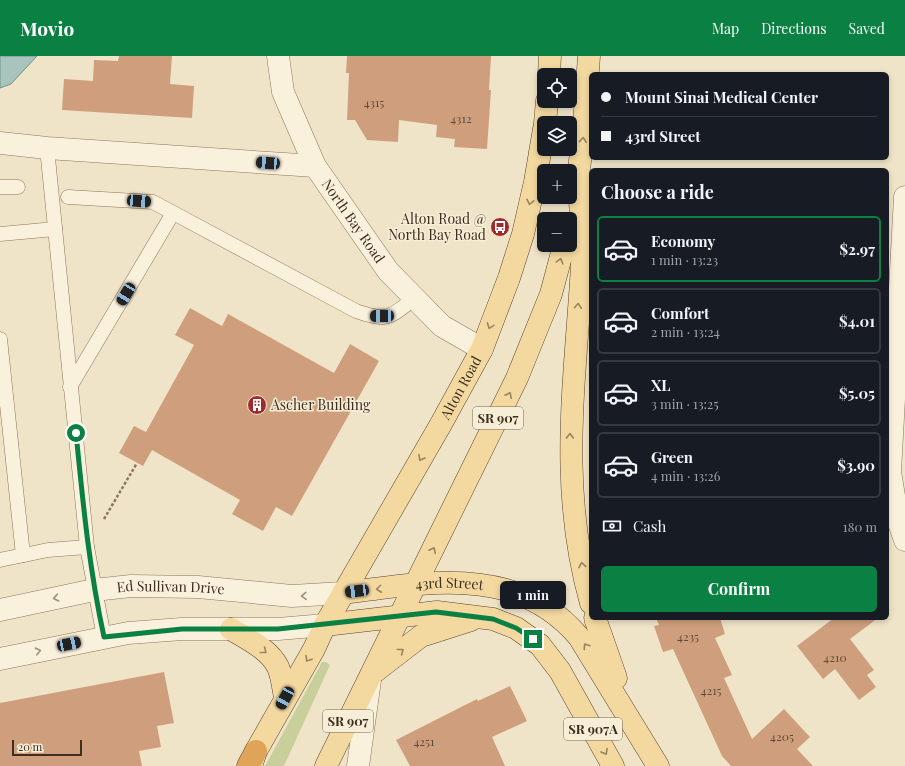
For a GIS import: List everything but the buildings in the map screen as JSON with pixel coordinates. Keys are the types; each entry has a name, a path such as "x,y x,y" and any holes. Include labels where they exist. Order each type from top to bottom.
{"main road":[{"path":"549,68 550,56"},
{"path":"572,212 578,179 589,56"},
{"name":"Alton Road","path":"325,625 437,431 482,349 509,278 523,234 539,156"},
{"path":"578,179 582,265 572,399 570,468 581,565 589,595"},
{"name":"SR 907","path":"326,766 533,342 551,294 562,252"},
{"name":"43rd Street","path":"343,593 443,582 482,584 512,592 545,609 566,624 579,637 635,728"},
{"name":"43rd Street","path":"325,625 436,612 493,619 516,628 533,639 550,657 573,692 613,766"},
{"path":"370,675 421,636 432,631 480,617"},
{"path":"596,620 635,728"},
{"name":"SR 907","path":"251,761 285,698 314,649 325,625"},
{"path":"231,629 266,652 272,658 280,673 285,698"},
{"name":"SR 907A","path":"635,728 658,766"}],"street":[{"name":"North Bay Road","path":"278,56 283,92 315,166 388,271 442,326 482,349"},
{"path":"0,143 47,148 315,166"},
{"path":"905,197 901,305 890,472 898,520 905,540"},
{"name":"Ed Sullivan Drive","path":"0,610 94,590 131,586 164,585 292,596 343,593"},
{"path":"0,659 104,637 163,630 278,629 325,625"},
{"path":"358,766 370,675"}],"lane":[{"path":"47,148 87,546 104,637"},
{"path":"0,186 18,187"},
{"path":"68,197 153,202 356,311 373,317 391,316 415,298"},
{"path":"70,387 173,213"},
{"path":"0,234 55,229"},
{"path":"0,339 23,555"},
{"path":"0,560 48,550 87,546"}],"path":[{"path":"103,520 137,463"}],"green space":[{"path":"322,662 326,662 330,665 284,766 265,766"}],"water":[{"path":"0,56 37,56 11,84 0,88"}],"place":[{"name":"Alton Road @ North Bay Road","path":"500,227"},
{"name":"Ascher Building","path":"257,405"}],"route":[{"path":"76,433 87,546 104,637 157,630 278,629 436,612 493,619 516,628 533,639"}]}
